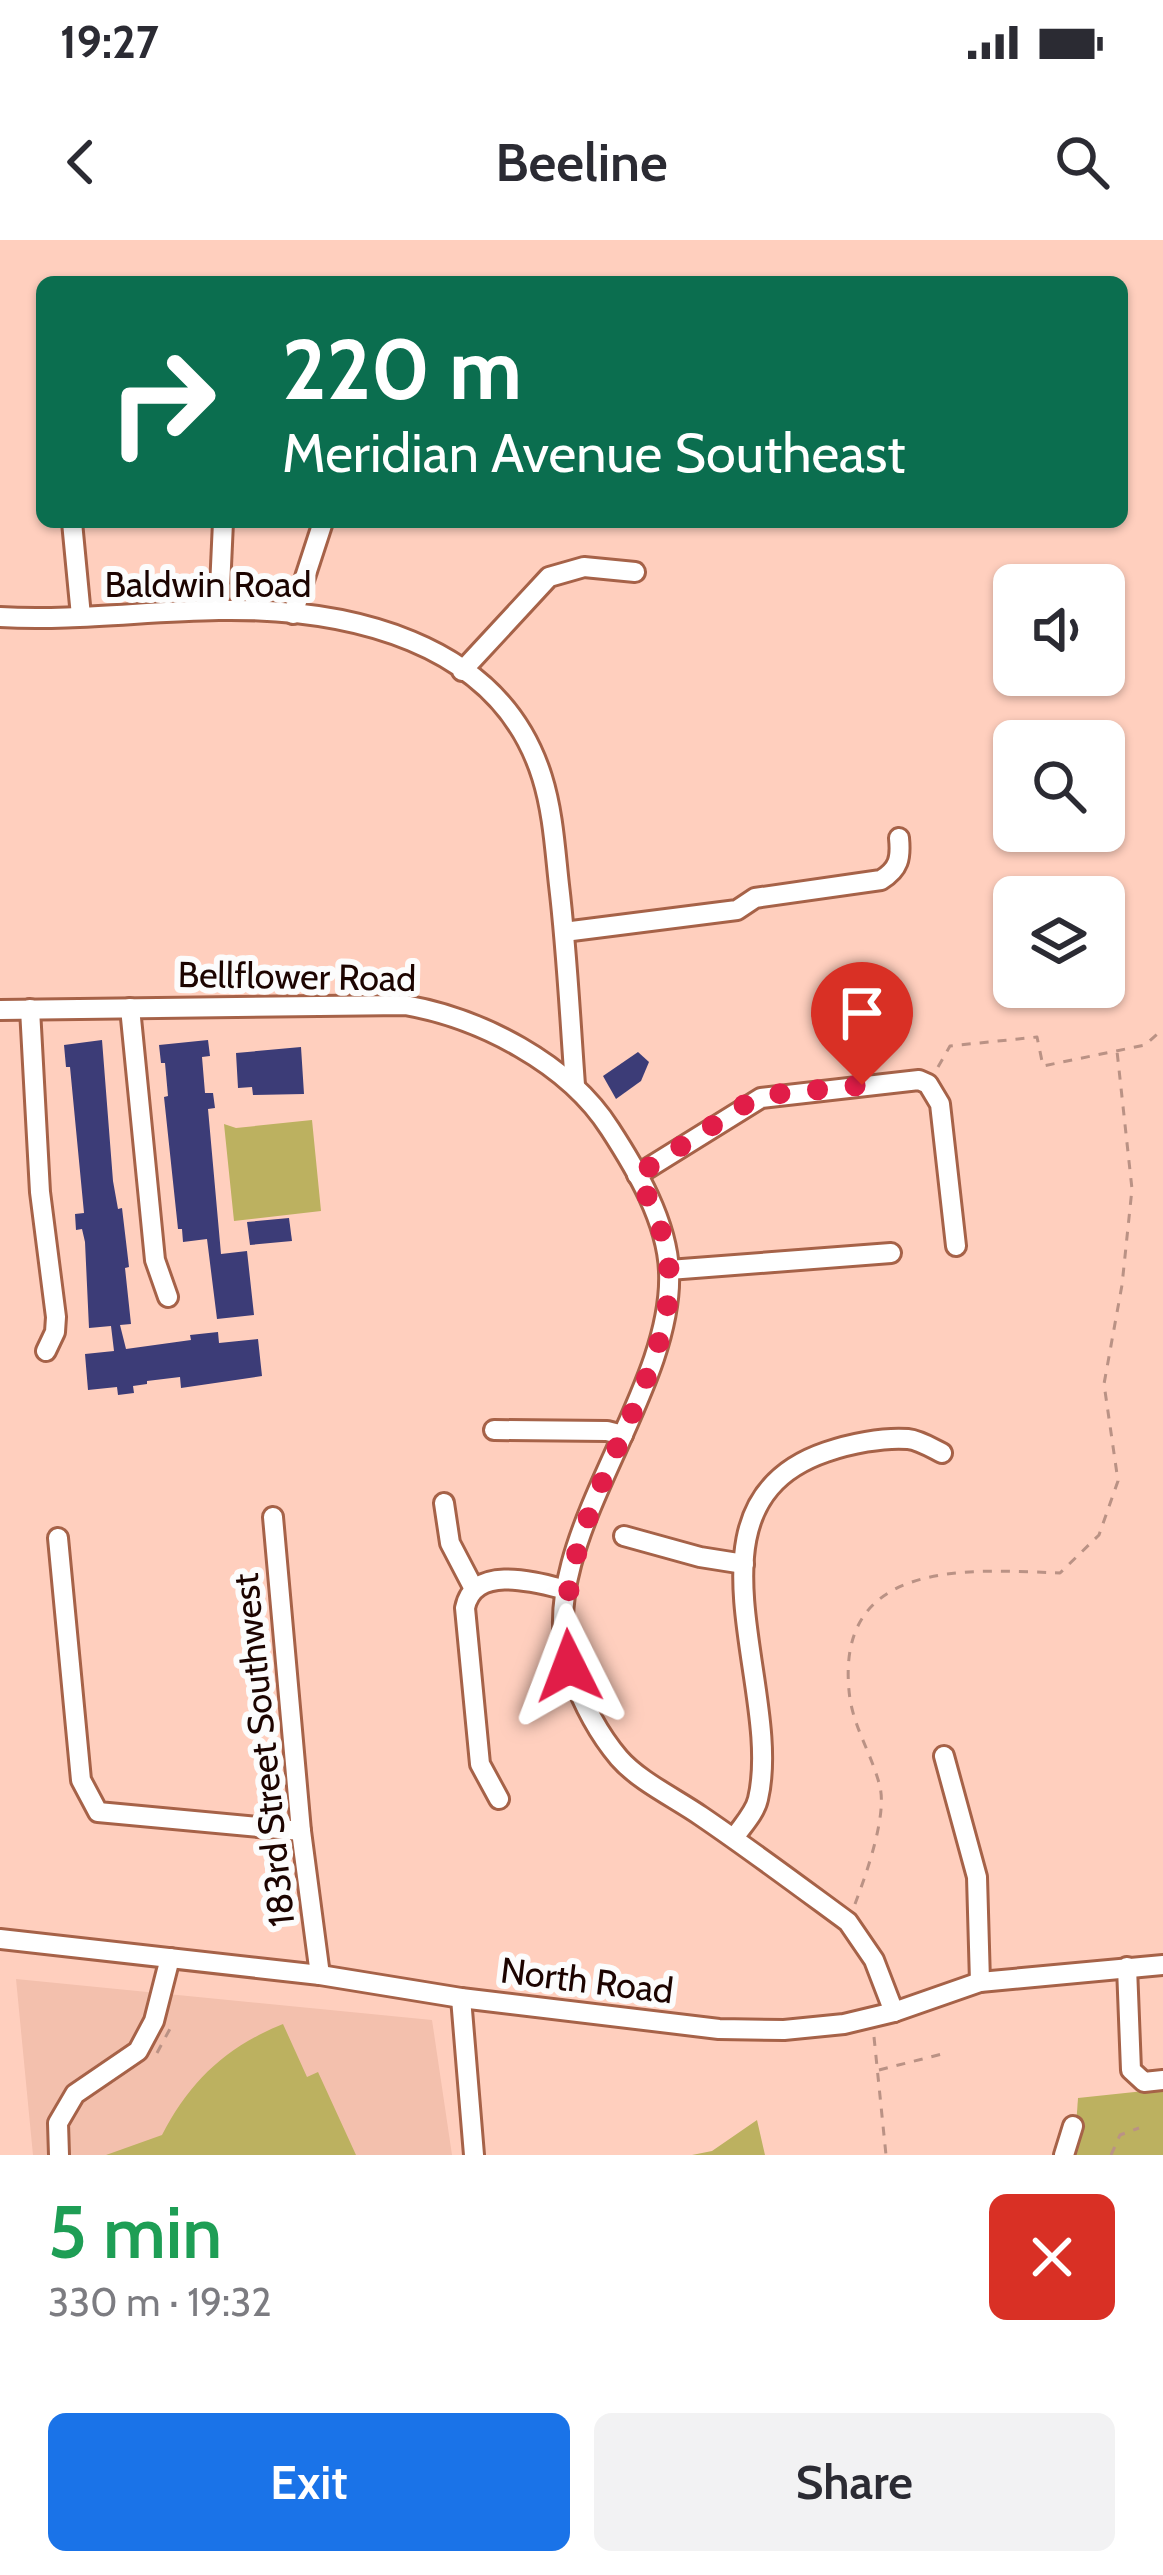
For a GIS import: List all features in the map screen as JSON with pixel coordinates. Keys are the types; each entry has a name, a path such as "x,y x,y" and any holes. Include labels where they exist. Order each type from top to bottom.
{"street":[{"path":"72,528 81,616"},
{"path":"219,610 223,528"},
{"path":"293,614 321,528"},
{"path":"463,671 550,578 584,567 635,572"},
{"name":"Baldwin Road","path":"0,617 219,610 293,614 398,633 463,671 506,713 535,758 553,828 575,1085"},
{"path":"564,932 737,910 755,898 881,880 894,872 901,857 899,838"},
{"name":"Bellflower Road","path":"0,1010 368,1003 430,1009 505,1042 575,1085"},
{"path":"130,1008 155,1260 168,1298"},
{"path":"30,1009 40,1192 56,1317 56,1332 46,1351"},
{"path":"637,1175 760,1098 906,1080 928,1084 940,1104 956,1246"},
{"path":"575,1085 597,1108 637,1175 654,1210 669,1270 659,1346 575,1554 563,1629 569,1666 591,1718 622,1762 848,1922 874,1960 894,2012"},
{"path":"669,1270 891,1253"},
{"path":"494,1430 623,1435"},
{"path":"734,1838 757,1805 763,1765 745,1531 770,1485 800,1461 842,1446 909,1439 942,1453"},
{"path":"445,1503 450,1543 473,1587 465,1608 481,1763 499,1799"},
{"name":"183rd Street Southwest","path":"273,1517 301,1831 320,1975"},
{"path":"624,1536 744,1564"},
{"path":"58,1538 81,1780 98,1812 301,1831"},
{"path":"473,1587 492,1580 567,1591"},
{"path":"944,1756 977,1877 980,1982"},
{"name":"North Road","path":"0,1939 320,1975 719,2030 784,2030 871,2017 980,1982 1163,1965"},
{"path":"59,2155 58,2123 75,2094 138,2051 154,2020 170,1958"},
{"path":"1127,1967 1131,2070 1134,2078 1144,2082 1163,2080"},
{"path":"461,1998 473,2155"},
{"path":"1064,2155 1073,2126"}],"path":[{"path":"928,1084 950,1046 1037,1037 1043,1066 1145,1046 1163,1029"},
{"path":"848,1922 867,1871 881,1790 850,1700 849,1656 861,1618 879,1595 920,1578 962,1569 1060,1573 1100,1534 1118,1480 1104,1384 1122,1285 1132,1189 1117,1051"},
{"path":"871,2017 886,2155"},
{"path":"878,2070 946,2053"},
{"path":"1111,2155 1120,2135 1138,2128"}],"shaded area":[{"path":"312,1120 321,1211 234,1221 224,1124 236,1128"},
{"path":"16,1979 432,2020 452,2155 33,2155"},
{"path":"283,2024 307,2077 318,2072 356,2155 106,2155 162,2135 185,2098 212,2068 244,2043"},
{"path":"1163,2089 1163,2155 1074,2155 1078,2098"},
{"path":"757,2120 765,2155 692,2155 712,2151"}],"building":[{"path":"102,1040 113,1181 118,1209 122,1208 129,1267 125,1268 131,1324 120,1325 126,1349 218,1332 219,1343 258,1339 262,1376 181,1388 180,1377 147,1381 133,1386 134,1393 118,1395 117,1387 88,1390 85,1354 114,1351 111,1326 89,1328 85,1242 82,1229 76,1230 75,1214 84,1213 64,1045"},
{"path":"208,1040 210,1056 202,1057 205,1093 213,1093 215,1108 208,1109 221,1254 247,1251 254,1315 217,1319 207,1239 183,1242 182,1229 178,1229 164,1097 168,1096 165,1063 161,1063 159,1045"},
{"path":"301,1047 304,1094 253,1095 252,1087 238,1088 236,1053"},
{"path":"638,1052 649,1062 641,1081 616,1099 603,1076"},
{"path":"289,1218 292,1241 250,1245 247,1222"}],"route":[{"path":"569,1666 563,1629 575,1554 659,1346 669,1270 654,1210 637,1175 747,1103 777,1094 862,1085"}]}
